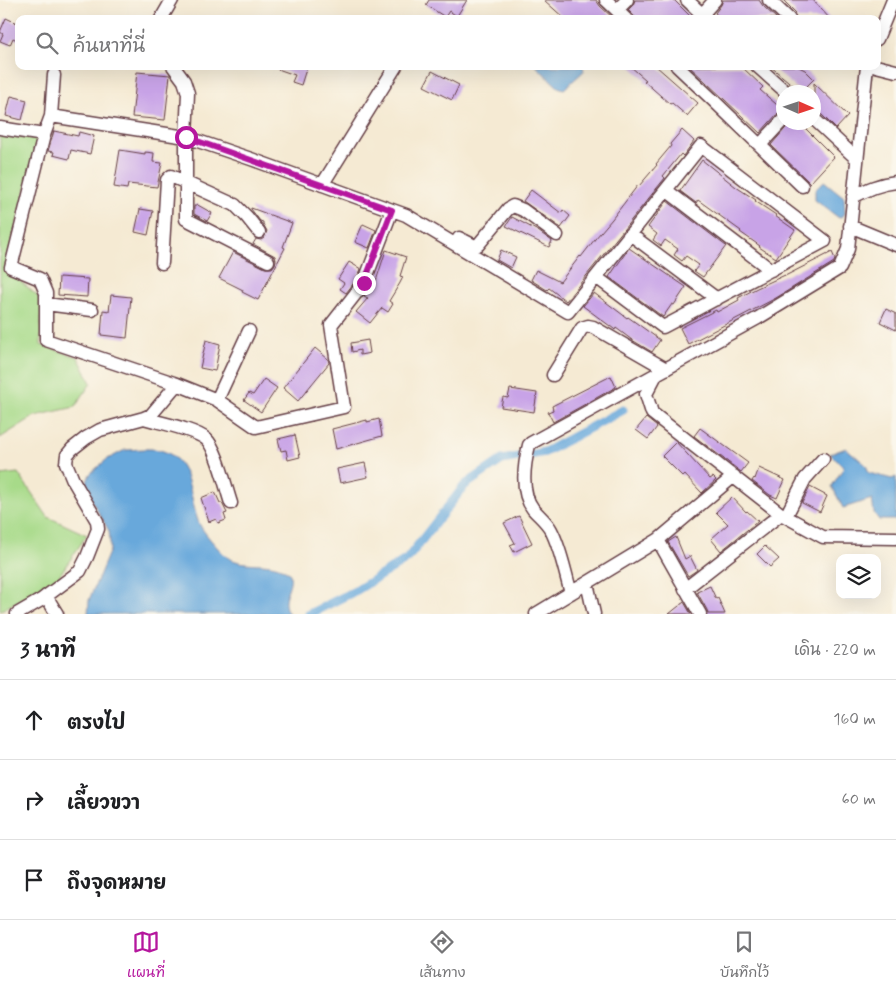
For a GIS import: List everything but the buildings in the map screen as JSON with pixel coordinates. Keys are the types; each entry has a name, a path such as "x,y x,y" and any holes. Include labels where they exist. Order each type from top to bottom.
{"street":[{"path":"163,15 172,0"},
{"path":"606,0 622,15 627,0"},
{"path":"687,0 700,15"},
{"path":"704,15 716,0"},
{"path":"769,0 786,15"},
{"path":"881,29 893,0"},
{"path":"881,67 896,71"},
{"path":"176,70 184,81 188,93 186,219 268,262"},
{"path":"322,185 394,70"},
{"path":"680,70 802,186"},
{"path":"761,70 778,85"},
{"path":"571,593 551,529 534,510 525,492 524,473 530,443 758,318 840,268 848,249 867,70"},
{"path":"54,75 51,116 44,135 11,267 40,279 46,293 46,340 177,384 217,400 256,427 344,407 331,325 364,283 392,210"},
{"path":"51,116 186,137 406,215 568,312 630,234 701,146 825,241 663,327 596,277"},
{"path":"821,125 857,160"},
{"path":"0,128 44,135"},
{"path":"760,145 776,128"},
{"path":"162,263 167,180 171,176 235,205 259,232"},
{"path":"853,197 884,183 896,182"},
{"path":"666,190 770,270"},
{"path":"406,215 419,214 442,229 477,246 508,209 513,206 522,210 557,235"},
{"path":"850,226 896,245"},
{"path":"630,234 717,299"},
{"path":"46,304 92,310"},
{"path":"553,375 582,328 588,326 593,327 661,371"},
{"path":"217,400 249,331"},
{"path":"661,371 646,394 652,413 783,515 823,537 896,538"},
{"path":"17,614 80,571 98,529 95,516 72,480 66,463 67,455 86,438 100,430 144,418 150,414 177,384"},
{"path":"144,418 190,431 206,439 214,449 231,503"},
{"path":"686,589 783,515 805,479 823,458"},
{"path":"536,614 658,540 734,476"},
{"path":"658,540 700,614"},
{"path":"587,584 594,614"},
{"path":"46,596 57,614"}],"green space":[{"path":"0,134 39,139 5,268 41,299 41,345 78,357 91,383 75,407 35,416 0,438"},
{"path":"18,473 48,517 87,535 57,579 0,611 0,475"}],"water":[{"path":"540,70 584,70 564,89 558,87"},
{"path":"824,181 844,197 845,214 839,218 815,200 815,190"},
{"path":"846,448 866,465 869,473 892,479 896,477 896,520 879,520 874,513 872,499 843,508 832,486 844,467 830,454"},
{"path":"154,449 163,451 179,463 188,482 201,526 226,556 241,562 275,566 290,574 290,584 285,598 289,614 88,614 89,600 110,550 110,542 109,531 87,492 86,484 90,474 106,460 125,450"}],"waterway":[{"path":"309,614 357,590 407,559 465,485 502,460 545,452 623,410"}],"route":[{"path":"186,137 392,210 364,283"}]}
